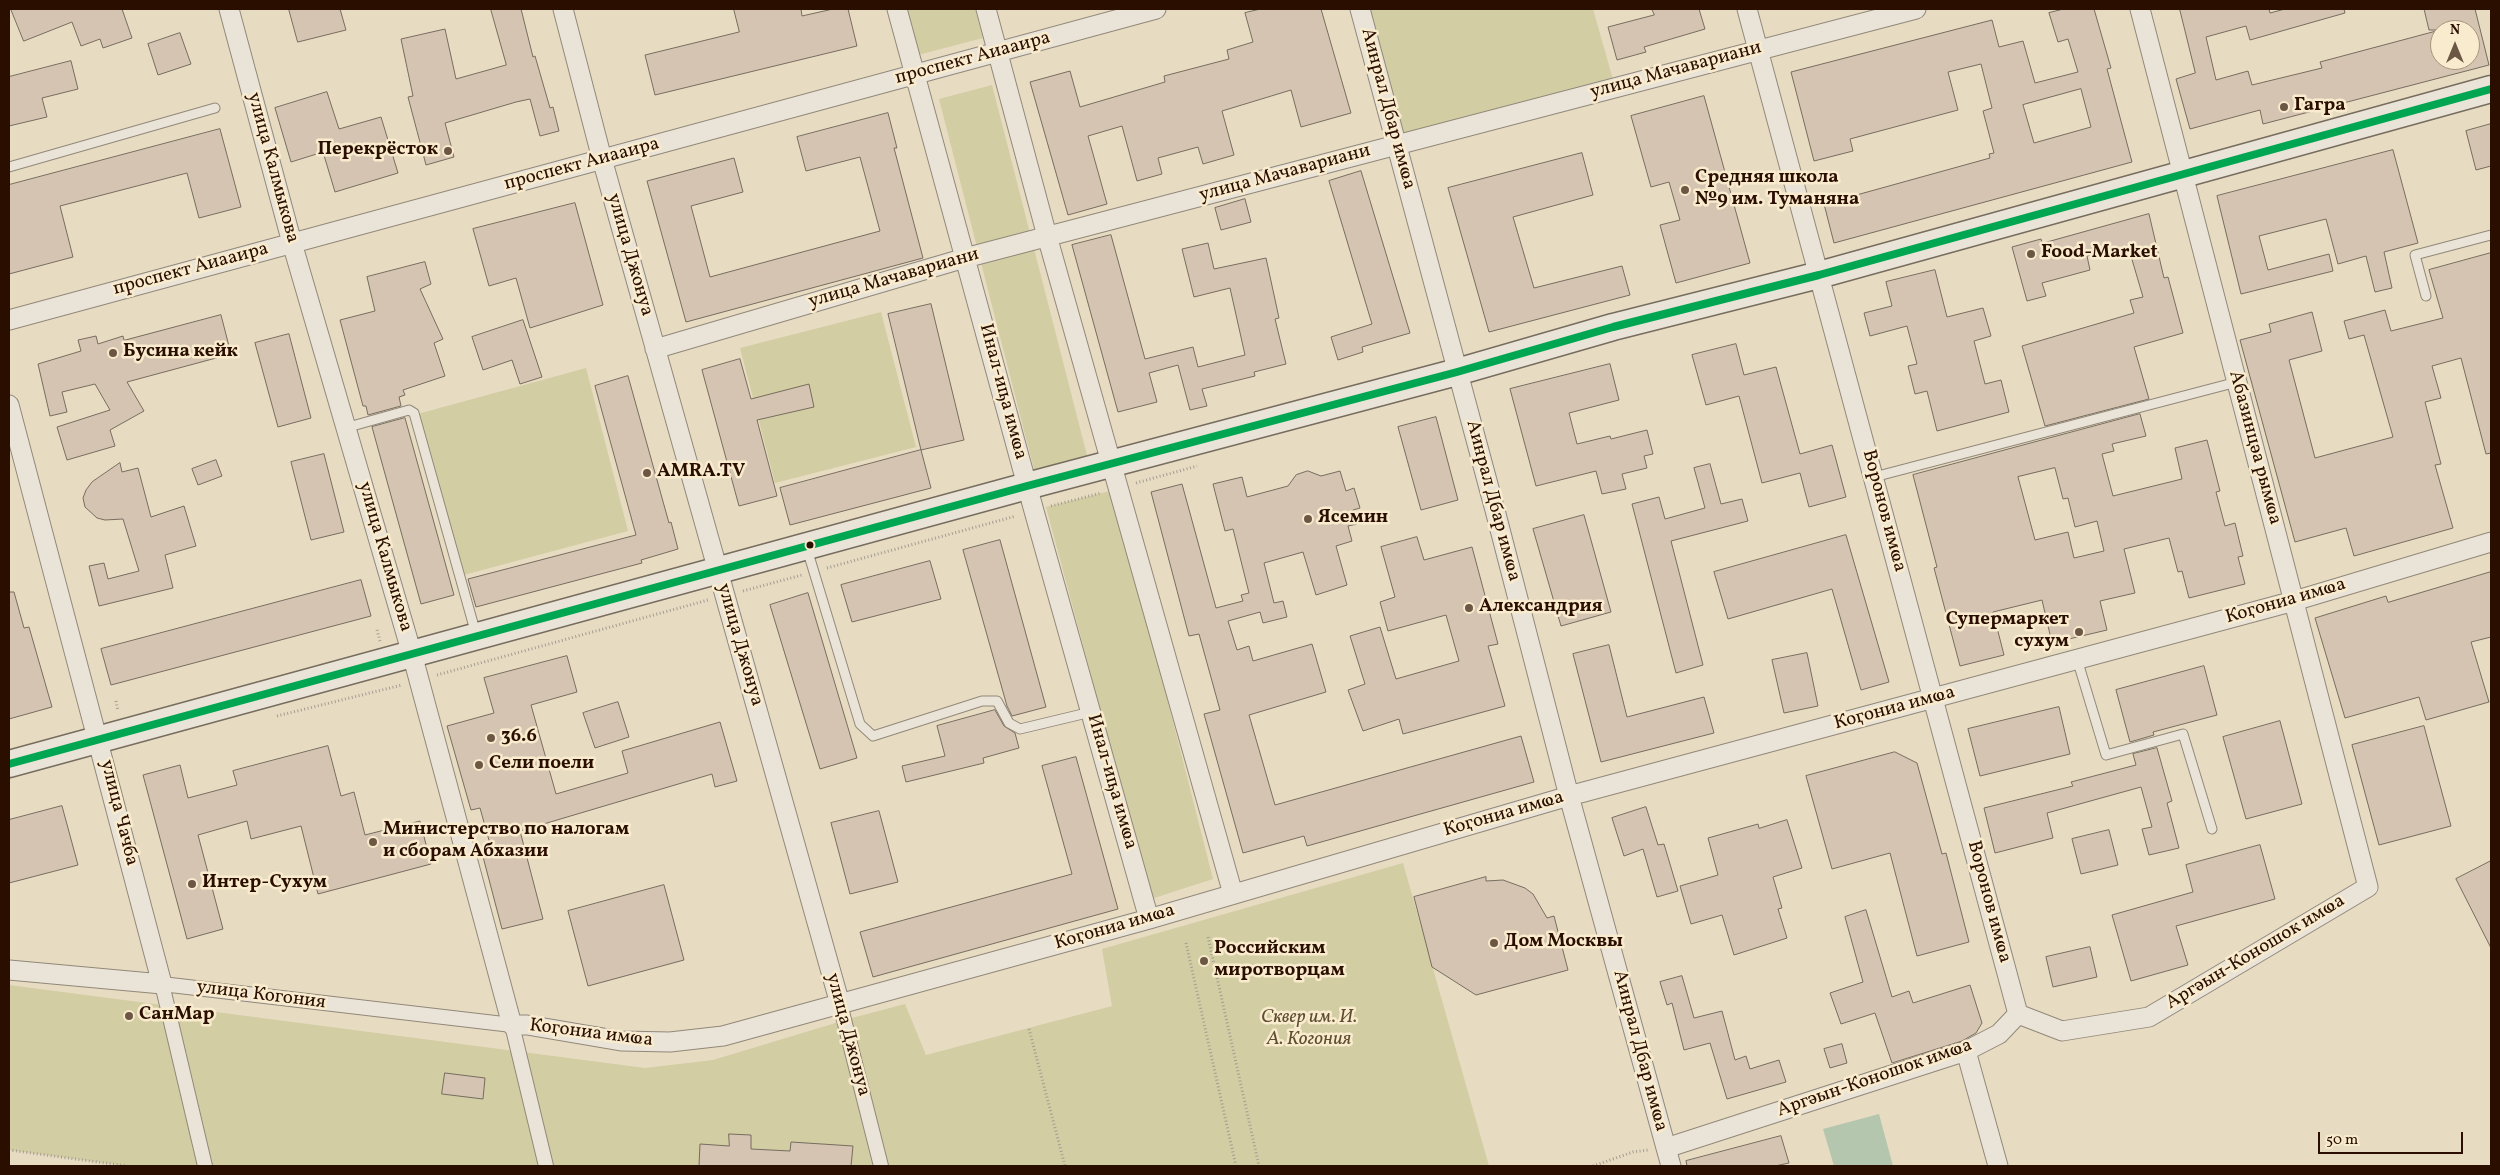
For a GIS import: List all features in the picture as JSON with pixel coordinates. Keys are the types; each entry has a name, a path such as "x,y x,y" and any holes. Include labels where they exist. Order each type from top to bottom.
{"main road":[{"path":"9,764 1027,486 1457,372 1612,328 1819,275 2491,89"}],"street":[{"name":"улица Калмыкова","path":"229,9 292,243 412,654 512,1025 546,1166"},
{"name":"улица Джонуа","path":"563,9 602,159 840,1004 882,1166"},
{"name":"Инал-иҧа имҩа","path":"897,9 1027,486 1149,919"},
{"path":"986,9 1047,236 1234,894"},
{"name":"проспект Аиааира","path":"9,320 1156,9"},
{"name":"Аинрал Дбар имҩа","path":"1360,9 1569,796 1671,1166"},
{"name":"Воронов имҩа","path":"1748,9 2018,1014"},
{"name":"улица Мачавариани","path":"655,349 965,258 1916,9"},
{"name":"Абазинцәа рымҩа","path":"2140,9 2368,887"},
{"name":"улица Чачба","path":"9,405 99,739 162,984 205,1166"},
{"name":"Коӷониа имҩа","path":"512,1025 527,1025 621,1041 670,1042 723,1036 1149,919 1569,796 1934,699 2294,600 2491,542"},
{"name":"Аргәын-Коношок имҩа","path":"1666,1148 1966,1051 1999,1034 2018,1014 2062,1031 2149,1017 2368,887"},
{"name":"улица Когония","path":"9,970 162,984 512,1025"},
{"path":"1966,1051 1998,1166"}],"lane":[{"path":"9,167 215,108"},
{"path":"2426,296 2415,256 2491,235"},
{"path":"1874,477 2237,382"},
{"path":"346,428 409,410 414,413 476,636"},
{"path":"806,546 860,724 873,736 982,701 997,702 1009,723 1020,729 1091,712"},
{"path":"2077,659 2106,754 2182,734 2212,828"}],"path":[{"path":"270,718 419,680 1204,464"},
{"path":"1208,937 1259,1166"},
{"path":"1186,943 1236,1166"},
{"path":"1029,1028 1065,1166"},
{"path":"1593,1166 1633,1152 1666,1148"},
{"path":"9,1150 127,1166"}],"green space":[{"path":"907,9 975,9 983,38 918,55"},
{"path":"1370,9 1593,9 1614,83 1404,137"},
{"path":"992,85 1090,467 1037,481 939,99"},
{"path":"881,312 916,447 775,483 740,348"},
{"path":"586,368 628,531 460,576 414,415"},
{"path":"1114,490 1213,879 1151,899 1046,507"},
{"name":"Сквер им. И. А. Когония","path":"1403,863 1489,1166 127,1166 9,1150 9,985 645,1068 713,1060 905,1004 926,1055 1112,1006 1102,949"}],"shaded area":[{"path":"1879,1114 1893,1166 1834,1166 1823,1129"}],"building":[{"path":"11,9 122,9 132,38 103,48 100,39 81,46 72,22 24,41"},
{"path":"289,9 340,9 346,30 298,42"},
{"path":"491,9 521,9 533,57 535,56 550,108 553,107 559,131 540,136 530,99 516,102 445,123 454,157 426,165 408,97 413,96 401,39 445,29 456,79 506,65"},
{"path":"734,9 801,9 802,16 833,9 848,9 857,46 655,95 645,55 739,32"},
{"path":"1261,9 1321,9 1351,113 1301,127 1291,90 1222,111 1234,155 1203,164 1198,147 1158,158 1162,174 1137,181 1122,126 1088,136 1107,204 1068,215 1030,82 1070,71 1080,107 1165,82 1164,76 1229,59 1227,50 1253,42 1245,13"},
{"path":"1652,9 1699,9 1705,29 1644,47 1646,52 1617,60 1608,27 1654,15"},
{"path":"2064,9 2094,9 2111,68 2107,69 2132,162 1834,243 1824,204 1990,158 1989,154 1994,153 1983,111 1992,108 1981,64 1948,72 1958,110 1850,139 1853,151 1814,161 1791,72 1992,20 1999,47 2023,41 2035,83 2078,72 2068,39 2058,42 2049,13","holes":["2081,89 2091,127 2034,143 2023,105"]},
{"path":"2180,9 2269,9 2270,13 2285,9 2344,9 2345,13 2250,40 2246,26 2206,37 2216,80 2248,71 2252,85 2322,68 2320,62 2430,33 2430,70 2470,70 2263,124 2260,110 2190,129 2176,79 2195,73"},
{"path":"2424,9 2475,9 2478,20 2430,20 2429,30"},
{"path":"2480,29 2489,65 2480,67"},
{"path":"180,33 191,64 158,75 148,44"},
{"path":"71,61 78,89 42,98 47,117 9,126 9,77"},
{"path":"327,92 339,129 381,117 398,173 335,192 323,152 291,162 275,108"},
{"path":"1704,96 1750,263 1676,283 1660,225 1680,220 1669,182 1651,187 1631,116"},
{"path":"888,113 897,148 894,148 923,258 686,322 647,181 734,158 743,192 691,206 710,277 880,231 860,157 806,171 797,137"},
{"path":"2491,124 2491,166 2476,170 2466,131"},
{"path":"220,129 241,207 199,218 187,173 60,206 73,257 9,274 9,185"},
{"path":"2393,150 2418,243 2384,252 2392,288 2375,292 2366,256 2338,264 2326,219 2259,236 2268,270 2329,254 2333,271 2241,294 2217,196"},
{"path":"1582,153 1593,195 1513,217 1534,288 1622,266 1630,295 1489,332 1448,188"},
{"path":"1361,171 1410,333 1362,347 1363,352 1338,360 1331,337 1372,324 1329,181"},
{"path":"1245,199 1251,222 1221,230 1215,208"},
{"path":"575,203 603,305 530,328 516,278 489,286 473,229"},
{"path":"2149,214 2164,278 2168,277 2183,333 2134,347 2149,399 2045,426 2022,346 2134,313 2130,300 2143,297 2128,246 2087,256 2090,270 2042,283 2046,296 2027,301 2012,247 2041,239 2042,243"},
{"path":"1111,235 1145,359 1193,347 1198,367 1245,355 1230,288 1194,297 1182,249 1208,243 1214,269 1266,258 1279,318 1275,319 1286,364 1254,372 1255,376 1202,389 1207,406 1190,410 1178,365 1149,373 1157,402 1118,412 1072,245"},
{"path":"2491,253 2491,453 2486,454 2461,358 2432,366 2441,398 2425,402 2441,464 2435,465 2453,528 2354,556 2346,528 2295,542 2240,340 2271,332 2269,324 2312,312 2322,351 2289,360 2315,458 2393,437 2364,335 2349,339 2344,321 2385,310 2391,331 2443,318 2429,270"},
{"path":"425,262 431,284 420,289 443,339 434,343 445,376 403,390 405,395 399,397 401,406 368,415 366,406 363,406 340,320 375,311 367,277"},
{"path":"1935,270 1947,317 1983,308 1991,336 1974,341 1985,384 2001,380 2009,412 1937,431 1927,391 1915,394 1908,366 1917,364 1907,326 1870,336 1864,313 1892,306 1886,282"},
{"path":"931,304 964,440 921,450 888,314"},
{"path":"221,315 231,354 127,382 144,411 110,430 115,446 67,460 57,427 110,410 95,384 62,392 67,412 50,416 38,364 81,351 78,340 96,336 98,344 123,336 124,340"},
{"path":"523,320 542,377 520,384 512,360 483,370 472,337"},
{"path":"289,334 311,418 278,427 255,343"},
{"path":"1736,344 1744,375 1776,367 1800,454 1832,445 1846,497 1809,507 1800,473 1762,483 1739,396 1706,405 1692,355"},
{"path":"740,359 751,399 809,384 814,407 757,420 777,496 739,506 702,370"},
{"path":"1610,364 1619,400 1569,413 1577,444 1610,436 1611,439 1647,430 1653,454 1644,456 1647,468 1622,474 1626,489 1602,494 1596,471 1536,486 1510,389"},
{"path":"628,376 678,549 641,560 642,563 476,607 468,579 636,535 595,386"},
{"path":"2140,414 2146,436 2112,444 2114,451 2102,454 2113,496 2182,479 2175,448 2207,440 2220,491 2216,492 2225,526 2235,523 2243,556 2238,557 2245,584 2189,598 2182,571 2178,572 2169,538 2124,549 2135,593 2100,601 2107,630 2052,643 2042,600 1993,612 2004,655 1960,666 1934,568 1937,567 1913,475","holes":["2055,468 2063,499 2068,498 2075,527 2097,521 2104,551 2074,558 2068,532 2035,540 2018,477"]},
{"path":"1436,417 1458,500 1421,510 1398,427"},
{"path":"405,418 454,595 421,604 372,427"},
{"path":"921,450 931,488 790,525 780,488"},
{"path":"324,454 344,532 311,540 291,462"},
{"path":"216,460 222,476 198,485 192,469"},
{"path":"120,463 122,472 138,468 151,517 184,506 196,546 165,555 173,588 99,606 89,566 104,563 108,579 139,571 123,519 105,520 97,518 85,507 83,498 92,482"},
{"path":"1710,464 1721,504 1742,499 1748,521 1671,541 1703,665 1676,673 1632,504 1659,497 1665,519 1705,508 1694,468"},
{"path":"1308,471 1321,476 1340,471 1346,491 1354,488 1360,508 1353,510 1357,524 1348,526 1352,541 1336,546 1347,585 1316,595 1303,552 1264,563 1274,603 1283,601 1287,617 1263,623 1260,612 1228,621 1237,650 1249,646 1253,661 1312,644 1326,692 1249,715 1275,805 1521,736 1534,782 1307,846 1304,836 1243,853 1204,714 1220,710 1199,634 1189,636 1151,492 1182,484 1216,608 1243,601 1241,595 1249,593 1233,529 1225,531 1213,484 1242,477 1247,497 1288,486 1296,475"},
{"path":"1584,515 1611,612 1561,626 1533,529"},
{"path":"1846,535 1889,682 1861,690 1832,589 1728,619 1714,572"},
{"path":"1417,537 1424,560 1472,547 1498,644 1488,646 1505,706 1403,734 1399,719 1363,731 1348,690 1365,684 1350,636 1380,627 1396,679 1459,661 1446,615 1388,631 1380,602 1395,597 1381,547"},
{"path":"1000,540 1046,707 1012,716 1007,706 963,550"},
{"path":"930,561 941,599 852,622 841,585"},
{"path":"2491,572 2491,637 2471,642 2489,702 2426,720 2419,697 2345,718 2315,618 2386,596 2388,602"},
{"path":"361,580 371,616 111,685 101,649"},
{"path":"9,592 14,592 24,628 29,627 52,707 9,719"},
{"path":"808,593 857,758 820,769 770,605"},
{"path":"1609,645 1627,717 1704,697 1714,733 1601,762 1573,654"},
{"path":"1807,653 1818,706 1784,713 1772,660"},
{"path":"567,656 577,692 531,705 556,794 628,773 622,751 720,722 737,781 715,787 712,774 520,831 543,919 502,929 482,853 492,851 480,808 471,810 447,726 494,713 484,678"},
{"path":"2204,666 2217,715 2153,732 2154,735 2130,742 2116,690"},
{"path":"618,702 629,737 595,748 583,713"},
{"path":"2059,707 2070,754 1980,776 1968,729"},
{"path":"995,710 1004,726 1015,733 1019,748 983,758 984,763 906,782 902,766 945,756 937,726"},
{"path":"2280,721 2302,804 2246,819 2223,737"},
{"path":"2424,726 2451,826 2379,845 2352,745"},
{"name":"Интер-Сухум","path":"328,746 341,796 354,792 365,835 420,821 431,864 318,894 301,826 251,839 247,821 198,835 223,929 187,939 143,775 180,765 188,798 237,785 233,771"},
{"path":"2157,748 2172,801 2167,803 2179,848 2149,855 2142,829 2152,827 2141,787 2047,813 2053,838 1995,853 1984,808 2073,786 2071,782 2136,765 2133,754"},
{"path":"1895,752 1917,763 1942,854 1946,853 1969,942 1917,956 1890,853 1832,869 1806,776"},
{"path":"1076,757 1118,909 873,977 860,932 1072,874 1042,766"},
{"path":"62,806 78,865 9,883 9,820"},
{"path":"1646,807 1658,845 1664,844 1678,891 1657,897 1643,849 1624,856 1612,818"},
{"path":"879,811 898,882 850,894 831,823"},
{"path":"1787,820 1802,868 1773,877 1782,908 1778,909 1787,938 1734,955 1722,915 1691,924 1680,886 1718,875 1708,838 1758,824 1759,828"},
{"path":"2109,830 2118,865 2081,874 2072,839"},
{"path":"2260,845 2275,899 2176,926 2188,965 2131,981 2112,915 2193,892 2186,865"},
{"path":"2491,861 2491,948 2456,879"},
{"name":"Дом Москвы","path":"1486,877 1486,881 1503,880 1525,888 1533,894 1547,918 1554,916 1568,970 1476,995 1432,967 1414,897"},
{"path":"664,885 684,960 588,986 568,911"},
{"path":"1866,910 1892,997 1909,991 1913,1003 1970,985 1982,1023 1976,1033 1962,1041 1892,1063 1875,1013 1841,1024 1830,993 1863,982 1845,917"},
{"path":"2090,947 2097,977 2053,987 2046,957"},
{"path":"1682,976 1694,1018 1722,1011 1735,1060 1746,1056 1750,1069 1779,1060 1786,1082 1727,1099 1710,1043 1684,1050 1672,1003 1667,1005 1660,982"},
{"path":"1842,1044 1847,1063 1830,1068 1824,1049"},
{"path":"445,1073 485,1078 483,1099 442,1094"},
{"path":"729,1134 751,1135 751,1149 790,1151 791,1142 853,1146 851,1166 699,1166 700,1144 729,1146"},
{"path":"1781,1136 1789,1163 1775,1166 1687,1166 1686,1161"}],"transit line":[{"path":"9,764 1027,486 1457,372 1613,327 1819,275 2491,89"}],"place":[{"name":"Гагра","path":"2284,107"},
{"name":"Перекрёсток","path":"448,151"},
{"name":"Средняя школа №9 им. Туманяна","path":"1685,190"},
{"name":"Food-Market","path":"2031,254"},
{"name":"Бусина кейк","path":"113,353"},
{"name":"AMRA.TV","path":"647,473"},
{"name":"Ясемин","path":"1308,519"},
{"name":"Александрия","path":"1469,608"},
{"name":"Супермаркет сухум","path":"2079,632"},
{"name":"36.6","path":"491,738"},
{"name":"Сели поели","path":"479,765"},
{"name":"Министерство по налогам и сборам Абхазии","path":"373,842"},
{"name":"Интер-Сухум","path":"192,884"},
{"name":"Дом Москвы","path":"1494,943"},
{"name":"Российским миротворцам","path":"1204,961"},
{"name":"СанМар","path":"129,1016"}]}
